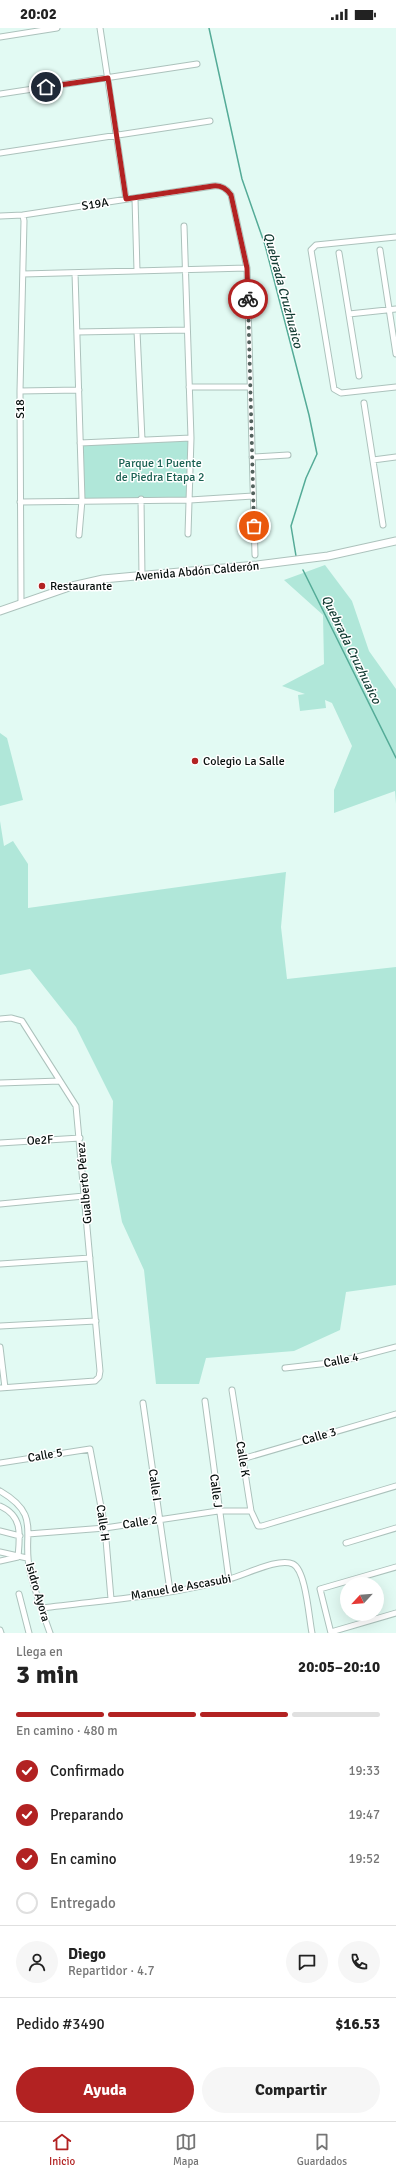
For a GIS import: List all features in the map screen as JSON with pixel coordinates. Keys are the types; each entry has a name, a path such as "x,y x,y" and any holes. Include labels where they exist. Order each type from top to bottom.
{"street":[{"path":"0,37 57,28"},
{"path":"100,28 126,199"},
{"path":"0,94 197,64"},
{"path":"0,153 116,134 210,122"},
{"name":"S19A","path":"0,216 23,215 213,186 224,187 231,195 247,268 255,555"},
{"path":"135,198 137,271"},
{"name":"S18","path":"21,603 20,391 24,274 23,215"},
{"path":"184,226 191,438 188,534"},
{"path":"396,237 316,245 311,250 334,389 341,393 396,387"},
{"path":"380,250 396,354"},
{"path":"339,253 359,376"},
{"path":"24,274 247,268"},
{"path":"75,272 82,500 79,535"},
{"path":"349,314 396,309"},
{"path":"77,332 187,330"},
{"path":"137,331 142,440"},
{"path":"189,387 250,387"},
{"path":"20,391 79,390"},
{"path":"364,403 383,524"},
{"path":"80,443 191,438"},
{"path":"252,457 288,455"},
{"path":"373,460 396,457"},
{"path":"20,502 141,499 190,500 253,496"},
{"path":"141,499 142,576"},
{"name":"Avenida Abdón Calderón","path":"0,611 21,603 103,578 142,576 328,556 396,541"},
{"name":"Gualberto Pérez","path":"0,1019 11,1018 22,1021 76,1106 100,1372 99,1377 95,1381 2,1388"},
{"path":"0,1083 60,1081"},
{"name":"Oe2F","path":"0,1143 80,1138"},
{"path":"0,1204 84,1196"},
{"path":"0,1264 90,1258"},
{"path":"0,1326 96,1321"},
{"path":"0,1346 2,1388"},
{"name":"Calle 4","path":"285,1368 338,1362 396,1347"},
{"name":"Calle K","path":"232,1390 251,1511 258,1526 396,1486"},
{"name":"Calle I","path":"143,1402 170,1591"},
{"name":"Calle J","path":"204,1402 218,1511 229,1580"},
{"name":"Calle 3","path":"242,1459 396,1414"},
{"name":"Calle 5","path":"0,1463 90,1449"},
{"name":"Calle H","path":"90,1449 105,1528 111,1599"},
{"name":"Isidro Ayora","path":"0,1492 17,1502 24,1512 28,1522 27,1558 50,1633"},
{"path":"0,1506 15,1517 20,1527 18,1557"},
{"name":"Calle 2","path":"28,1534 105,1528 218,1511 251,1511"},
{"path":"346,1543 396,1528"},
{"path":"0,1531 20,1536"},
{"path":"0,1552 27,1558"},
{"path":"0,1561 18,1557"},
{"name":"Manuel de Ascasubi","path":"42,1608 170,1591 229,1580 283,1561 294,1564 302,1574 312,1633"},
{"path":"396,1568 320,1589 331,1633 396,1613"},
{"path":"19,1594 29,1633"}],"green space":[{"name":"Parque 1 Puente de Piedra Etapa 2","path":"191,438 190,500 82,500 80,443"},
{"path":"325,565 352,601 369,651 396,689 396,804 395,791 334,813 334,790 352,746 332,703 325,700 326,708 300,711 298,695 305,694 282,686 324,664 323,615 284,580"},
{"path":"0,733 7,738 23,800 0,806"},
{"path":"0,821 4,846 13,841 28,864 28,908 286,872 281,927 287,979 396,967 396,1285 346,1292 340,1330 294,1351 206,1358 199,1384 156,1384 144,1270 122,1222 111,1162 113,1101 76,1027 30,969 0,975"}],"waterway":[{"name":"Quebrada Cruzhuaico","path":"209,28 242,179 265,245 309,415 317,454 306,478 291,526 296,556"},
{"name":"Quebrada Cruzhuaico","path":"303,570 396,758"}],"way so far":[{"path":"248,299 254,526"}],"place":[{"name":"Restaurante","path":"42,586"},
{"name":"Colegio La Salle","path":"195,761"}],"route":[{"path":"46,87 108,78 126,199 218,185 228,190 231,195 247,268 248,299"}]}
